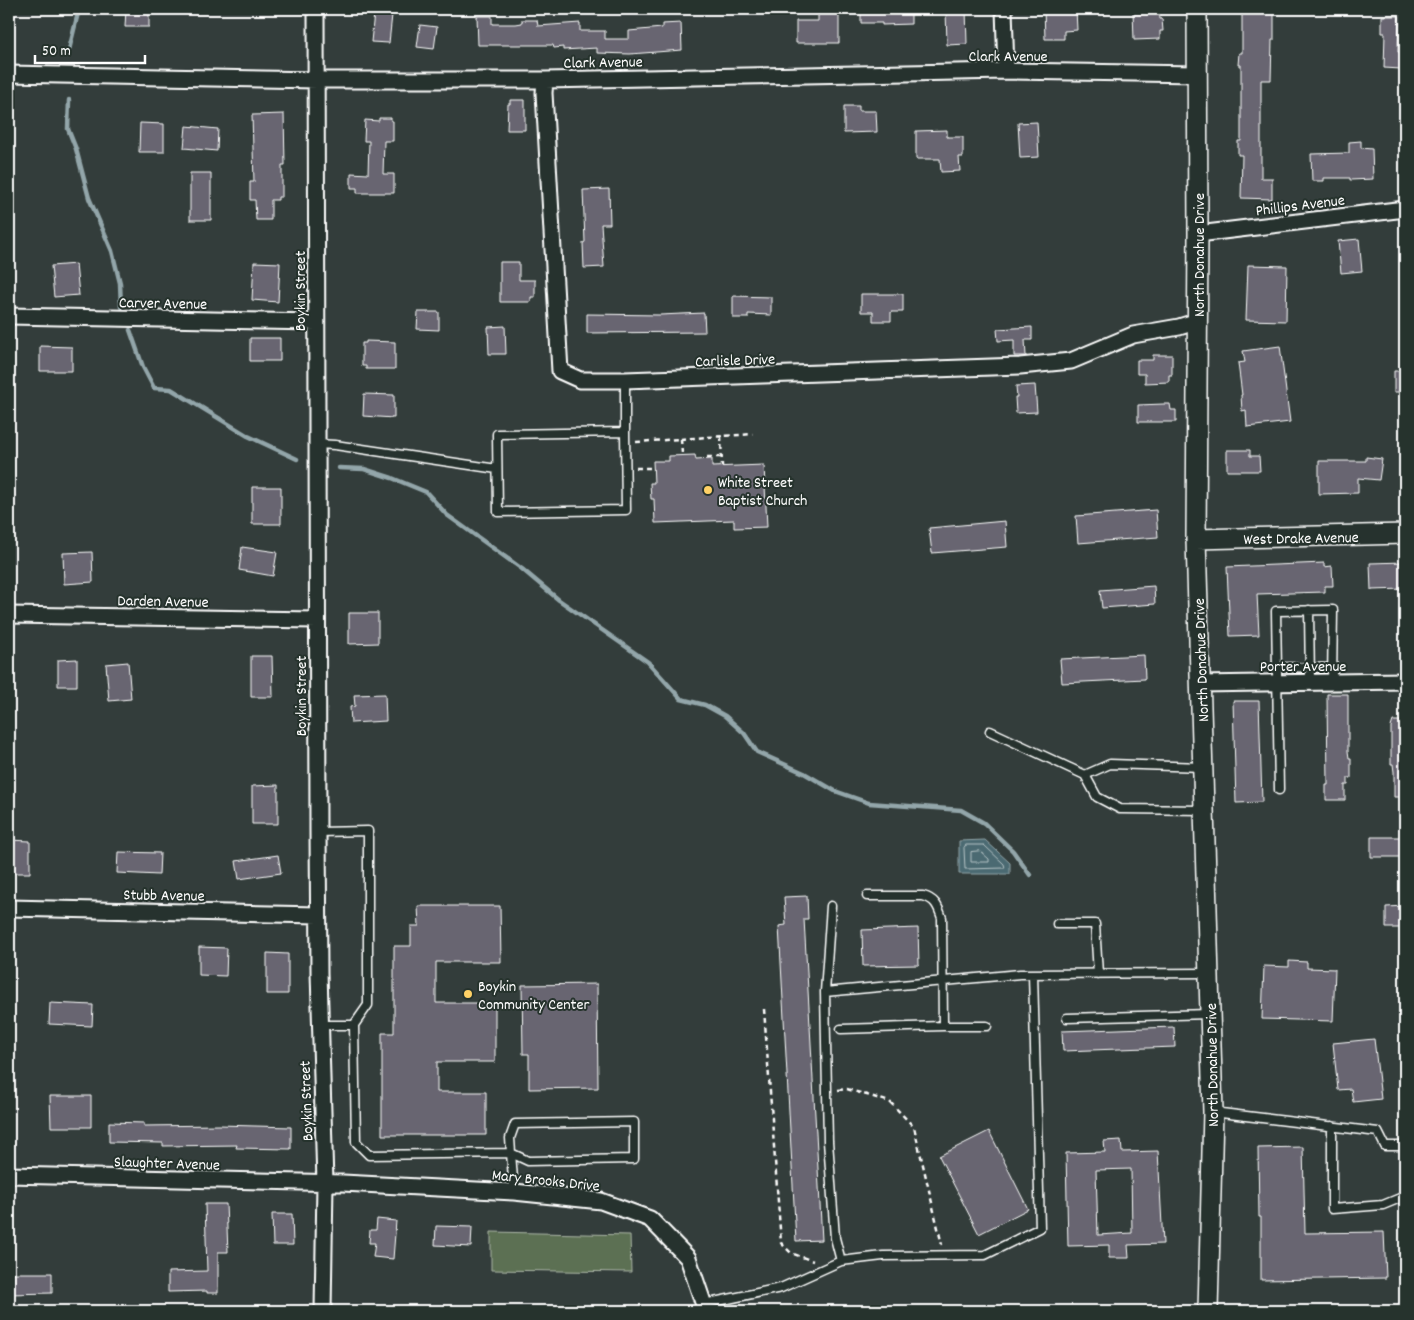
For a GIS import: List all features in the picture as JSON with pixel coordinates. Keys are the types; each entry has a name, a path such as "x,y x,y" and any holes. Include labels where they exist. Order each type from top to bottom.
{"street":[{"name":"Boykin Street","path":"316,9 318,915 325,1183 323,1311"},
{"path":"1004,9 1006,71"},
{"name":"North Donahue Drive","path":"1196,9 1198,74 1196,539 1213,1112 1208,1311"},
{"name":"Clark Avenue","path":"9,74 317,80 545,80 1006,71 1198,74"},
{"name":"Carlisle Drive","path":"545,80 544,92 560,371 580,380 1020,366 1072,361 1134,335 1179,327 1198,321"},
{"name":"Phillips Avenue","path":"1198,234 1405,209"},
{"name":"Carver Avenue","path":"9,316 316,322"},
{"name":"West Drake Avenue","path":"1196,539 1405,534"},
{"name":"Darden Avenue","path":"9,615 317,620"},
{"name":"Porter Avenue","path":"1200,684 1278,683 1310,675 1332,675 1405,682"},
{"name":"Stubb Avenue","path":"9,908 318,915"},
{"name":"Slaughter Avenue","path":"9,1175 325,1183"},
{"name":"Mary Brooks Drive","path":"325,1183 514,1192 601,1201 650,1219 688,1258 705,1308"}],"lane":[{"path":"625,380 626,510 498,512 497,434 625,432"},
{"path":"316,444 335,445 498,469"},
{"path":"1278,790 1276,610 1333,610 1332,675"},
{"path":"1277,667 1310,675 1309,610"},
{"path":"990,731 1084,775 1097,797 1120,809 1204,810"},
{"path":"1084,775 1110,764 1203,767"},
{"path":"318,832 368,832 368,1005 354,1025 356,1142 369,1155 511,1153 528,1161 634,1159 634,1122 515,1124 510,1138 511,1153 514,1192"},
{"path":"867,896 923,896 930,898 938,906 942,918 943,1026"},
{"path":"831,906 825,992 828,1141 835,1238 841,1261"},
{"path":"1057,924 1095,924 1098,974"},
{"path":"825,992 1033,974 1209,972"},
{"path":"705,1308 781,1288 841,1261 883,1256 985,1255 1040,1228 1033,974"},
{"path":"1067,1018 1210,1014"},
{"path":"320,1025 354,1025"},
{"path":"841,1029 987,1026"},
{"path":"1213,1112 1378,1132 1385,1146 1405,1146"},
{"path":"1332,1126 1332,1209 1383,1205 1405,1196"}],"path":[{"path":"636,451 635,442 753,434"},
{"path":"721,436 722,466"},
{"path":"681,439 682,454"},
{"path":"707,458 722,457"},
{"path":"636,460 636,468 651,468"},
{"path":"764,1009 781,1243 791,1253 807,1260 832,1265"},
{"path":"827,1091 847,1089 890,1102 914,1127 945,1256"}],"green space":[{"path":"491,1232 630,1235 631,1272 491,1270"}],"water":[{"path":"985,840 1010,863 1010,874 959,874 959,841"}],"building":[{"path":"126,9 149,9 149,27 125,27"},
{"path":"818,9 839,9 839,43 796,43 796,21 818,21"},
{"path":"861,9 911,9 911,24 882,25 882,23 861,23"},
{"path":"946,9 966,9 967,44 947,45"},
{"path":"1044,9 1076,9 1077,30 1064,31 1064,39 1045,39"},
{"path":"1159,10 1163,31 1160,31 1160,39 1134,40 1133,11"},
{"path":"1274,11 1271,80 1261,80 1261,178 1272,178 1272,199 1241,198 1242,155 1238,155 1238,141 1241,141 1241,65 1238,65 1239,53 1242,53 1242,12"},
{"path":"374,13 392,15 389,43 371,42"},
{"path":"477,16 492,16 492,24 516,24 522,23 522,20 537,20 538,26 580,23 580,31 605,31 605,39 629,39 629,31 662,28 662,24 681,23 682,50 630,54 597,53 597,48 563,50 563,47 554,48 553,45 478,45"},
{"path":"1382,16 1399,16 1398,52 1401,52 1401,69 1384,68 1385,33 1382,33"},
{"path":"420,25 437,27 434,49 417,47"},
{"path":"510,100 525,100 525,130 507,130 508,104 510,104"},
{"path":"844,106 859,106 859,111 876,111 877,132 844,133"},
{"path":"284,114 285,165 282,165 282,197 278,197 278,200 271,200 271,220 256,220 255,200 250,200 250,182 254,182 252,115"},
{"path":"379,118 391,118 391,121 393,121 393,141 384,141 383,174 394,174 394,193 357,193 357,188 351,188 351,173 368,174 369,141 364,141 365,120 379,121"},
{"path":"1037,122 1039,157 1020,158 1018,123"},
{"path":"140,123 164,124 164,152 139,152"},
{"path":"186,126 218,129 217,151 184,148"},
{"path":"947,130 947,137 963,137 963,157 959,157 960,171 941,172 940,159 916,159 916,131"},
{"path":"1361,141 1361,148 1372,149 1373,179 1324,178 1324,181 1312,181 1311,154 1349,153 1349,142"},
{"path":"190,173 211,173 211,220 190,220"},
{"path":"609,189 610,224 601,224 604,267 584,268 583,190"},
{"path":"1359,239 1362,271 1341,273 1338,241"},
{"path":"254,262 280,263 278,302 252,300"},
{"path":"500,262 519,262 519,280 535,280 535,297 531,297 531,302 500,302"},
{"path":"76,264 79,295 54,297 51,266"},
{"path":"1248,265 1287,266 1286,321 1246,320"},
{"path":"861,294 903,294 903,312 891,312 891,321 873,321 873,312 861,312"},
{"path":"733,296 771,297 771,315 748,314 748,318 733,318"},
{"path":"418,312 439,312 439,330 417,329"},
{"path":"704,313 705,332 587,333 587,314 660,315"},
{"path":"505,326 506,354 489,354 488,327"},
{"path":"1032,327 1032,340 1025,340 1026,356 1014,356 1014,340 998,341 997,329"},
{"path":"250,338 280,338 280,361 250,361"},
{"path":"366,341 395,342 395,369 366,369 366,366 362,366 362,343 366,343"},
{"path":"40,346 72,347 72,371 40,371"},
{"path":"1280,346 1290,422 1247,427 1246,410 1242,411 1238,363 1245,362 1243,351"},
{"path":"1153,355 1172,355 1172,375 1169,375 1169,382 1145,383 1145,374 1137,374 1137,360 1153,360"},
{"path":"1394,371 1405,371 1405,392 1394,392"},
{"path":"1035,385 1037,412 1016,413 1016,386"},
{"path":"364,394 394,395 394,418 363,416"},
{"path":"1170,404 1171,410 1176,410 1176,422 1138,422 1138,405"},
{"path":"1227,450 1250,450 1250,456 1259,456 1260,471 1227,471"},
{"name":"White Street Baptist Church","path":"695,455 696,460 712,459 712,467 764,465 767,527 734,528 734,520 655,523 654,499 651,499 650,483 654,483 653,461 669,461 669,456"},
{"path":"1366,457 1382,459 1379,480 1358,478 1358,493 1319,494 1319,461 1366,461"},
{"path":"252,487 281,487 281,524 252,524"},
{"path":"1156,510 1158,537 1078,543 1076,516"},
{"path":"1005,521 1007,547 932,553 929,528"},
{"path":"242,547 277,552 273,576 239,570"},
{"path":"92,552 93,582 64,584 63,553"},
{"path":"1405,562 1405,589 1371,590 1370,563"},
{"path":"1324,563 1324,567 1332,566 1333,586 1325,586 1325,592 1257,594 1259,635 1230,636 1227,567"},
{"path":"1154,586 1155,604 1102,608 1100,590"},
{"path":"349,613 378,613 378,643 349,644"},
{"path":"1144,655 1145,679 1062,683 1060,659"},
{"path":"251,656 272,656 273,697 251,697"},
{"path":"77,659 77,686 58,686 58,660"},
{"path":"128,662 131,699 109,701 106,664"},
{"path":"385,694 386,721 351,723 350,707 355,706 354,695"},
{"path":"1327,694 1348,694 1348,751 1349,758 1351,758 1351,778 1348,778 1348,785 1345,785 1345,800 1326,800 1326,785 1328,785"},
{"path":"1233,701 1259,701 1262,802 1236,803"},
{"path":"1393,721 1405,721 1405,797 1394,797 1394,772 1393,764 1391,764 1391,727"},
{"path":"278,785 278,824 252,824 252,786"},
{"path":"1371,837 1405,837 1405,857 1371,857"},
{"path":"9,840 30,841 30,873 9,873"},
{"path":"118,852 160,853 159,875 117,873"},
{"path":"278,855 281,873 239,879 236,861"},
{"path":"807,896 808,919 804,919 822,1240 796,1241 779,926 786,925 784,897"},
{"path":"418,906 500,906 501,962 436,962 436,1003 495,1003 495,1062 437,1062 437,1092 486,1092 486,1135 382,1135 382,1033 394,1033 394,946 411,946 411,926 419,926"},
{"path":"1405,906 1405,928 1386,928 1386,907"},
{"path":"918,928 919,965 863,966 862,930"},
{"path":"199,947 227,948 226,976 199,975"},
{"path":"267,953 288,954 288,994 267,994"},
{"path":"1289,961 1307,962 1307,968 1335,969 1333,1021 1262,1019 1264,966 1289,967"},
{"path":"597,984 598,1088 529,1089 529,1054 523,1054 522,985"},
{"path":"50,1003 93,1005 92,1026 49,1024"},
{"path":"1174,1027 1175,1047 1063,1051 1062,1031"},
{"path":"1374,1039 1381,1099 1353,1102 1351,1089 1338,1090 1333,1043"},
{"path":"50,1096 91,1096 91,1127 51,1127"},
{"path":"109,1122 144,1123 144,1126 219,1125 291,1127 291,1149 236,1148 237,1145 163,1146 163,1143 109,1142"},
{"path":"989,1131 1028,1209 979,1234 939,1156"},
{"path":"1121,1140 1122,1152 1158,1151 1163,1244 1128,1245 1129,1258 1109,1258 1109,1245 1068,1246 1066,1153 1105,1152 1104,1141","holes":["1131,1169 1132,1233 1098,1235 1096,1170"]},
{"path":"1303,1147 1305,1233 1384,1232 1386,1278 1261,1280 1258,1148"},
{"path":"205,1204 226,1204 228,1252 218,1252 218,1293 207,1293 207,1291 168,1292 168,1272 207,1271"},
{"path":"272,1214 292,1214 293,1245 273,1245"},
{"path":"377,1219 396,1221 393,1259 373,1257 375,1243 369,1243 370,1230 376,1230"},
{"path":"436,1226 472,1227 471,1247 435,1245"},
{"path":"9,1273 52,1273 52,1293 9,1294"}],"waterway":[{"path":"68,54 79,9"},
{"path":"69,100 68,129 76,149 89,198 112,251 120,283 121,307"},
{"path":"130,330 143,367 154,388 171,389 248,436 297,459"},
{"path":"339,468 364,469 426,492 447,515 522,569 559,600 648,662 681,699 705,705 725,716 744,733 757,752 804,773 835,791 869,803 961,810 984,823 1013,851 1030,875"}],"place":[{"name":"White Street Baptist Church","path":"708,490"},
{"name":"Boykin Community Center","path":"468,994"}]}
